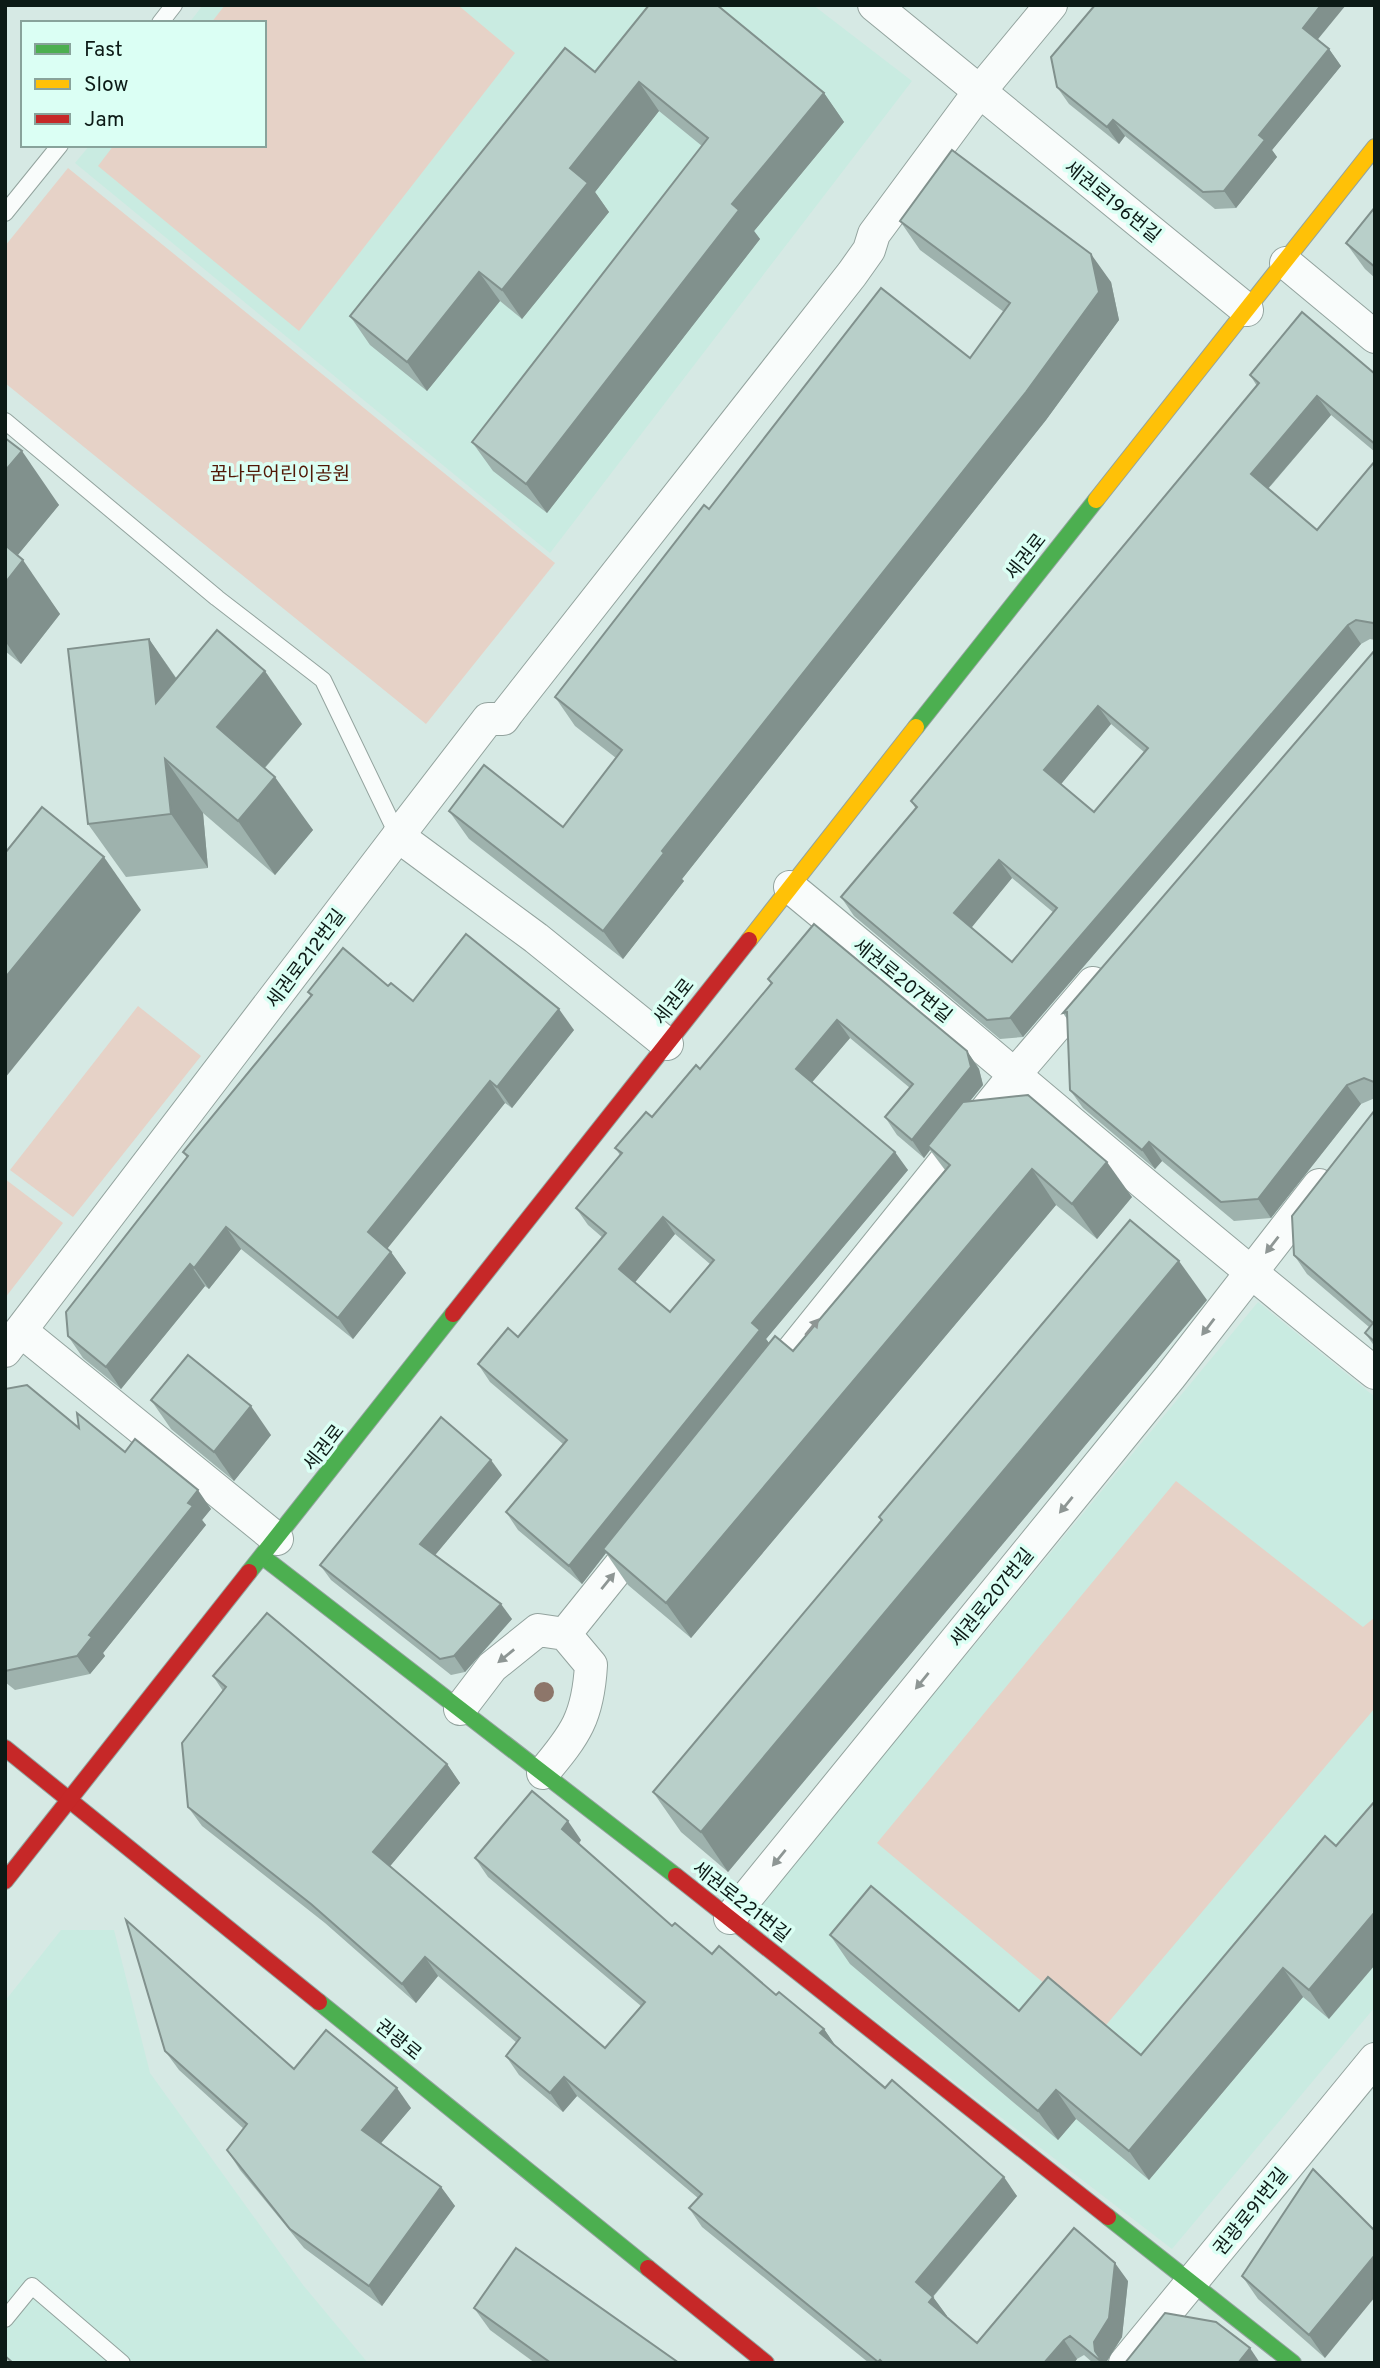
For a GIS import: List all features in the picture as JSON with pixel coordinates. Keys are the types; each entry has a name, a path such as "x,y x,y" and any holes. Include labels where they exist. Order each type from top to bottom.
{"street":[{"name":"세권로196번길","path":"874,5 1247,310"},
{"path":"979,92 1051,5"},
{"name":"세권로212번길","path":"13,1341 488,719 503,719 844,285 869,250 874,234 979,92"},
{"name":"세권로","path":"5,1881 1375,147"},
{"path":"1286,263 1375,337"},
{"path":"398,836 536,939 667,1044"},
{"name":"세권로207번길","path":"790,887 1016,1073 1250,1273 1375,1373"},
{"path":"747,1407 1016,1073 1115,958"},
{"path":"1250,1273 1341,1157"},
{"name":"세권로207번길","path":"730,1918 1170,1377 1250,1273"},
{"path":"13,1341 270,1548"},
{"path":"565,1634 661,1515"},
{"name":"세권로221번길","path":"270,1548 460,1709 730,1918 1293,2363"},
{"path":"460,1709 492,1667 538,1630 565,1634 591,1665 589,1701 571,1740 543,1773"},
{"name":"권광로","path":"5,1748 766,2363"},
{"name":"권광로91번길","path":"1125,2363 1375,2059"}],"lane":[{"path":"162,21 174,5"},
{"path":"5,213 58,147"},
{"path":"5,421 217,598 323,680 398,836"},
{"path":"5,2319 32,2286 122,2363"}],"shaded area":[{"path":"203,5 813,5 912,81 550,553 75,163 88,147 266,147 266,21 191,21"},
{"path":"1258,1302 1375,1397 1375,2007 1172,2249 746,1921"},
{"path":"61,1930 114,1930 150,2073 303,2285 368,2363 5,2363 5,2001"}],"green space":[{"path":"225,5 458,5 515,53 299,331 98,166 112,147 266,147 266,21 213,21"},
{"name":"꿈나무어린이공원","path":"68,168 555,563 426,724 5,383 5,246"},
{"path":"138,1006 201,1056 73,1217 10,1170"},
{"path":"5,1179 63,1223 5,1298"},
{"path":"1176,1481 1363,1627 1375,1617 1375,1708 1101,2031 877,1843"}],"building":[{"path":"649,5 717,5 824,93 732,204 739,210 526,484 472,442 708,138 639,82 570,168 588,183 502,290 479,272 407,362 350,316 565,48 595,72"},
{"path":"1095,5 1321,5 1303,28 1329,49 1259,135 1265,140 1224,191 1203,192 1113,120 1107,127 1057,87 1051,57"},
{"path":"952,150 1091,254 1099,292 1026,392 662,851 664,853 603,931 449,811 484,765 563,827 622,750 555,697 704,505 709,509 881,288 970,358 1010,303 900,221"},
{"path":"1375,207 1375,267 1346,243"},
{"path":"1302,312 1375,374 1375,444 1317,396 1251,474 1317,530 1375,461 1375,625 1356,620 1348,625 1010,1018 987,1020 841,897 917,807 911,801 1259,383 1250,375","holes":["1098,706 1148,748 1094,812 1044,770","999,860 1057,908 1012,962 954,913"]},
{"path":"5,438 22,451 5,471"},
{"path":"5,545 23,560 5,583"},
{"path":"217,630 265,671 217,727 275,777 238,821 165,759 171,814 88,824 68,649 149,639 156,703"},
{"path":"1375,650 1375,1085 1364,1078 1347,1085 1258,1199 1221,1202 1149,1142 1142,1150 1070,1090 1067,1012 1063,1013"},
{"path":"42,807 104,857 5,978 5,853"},
{"path":"814,924 967,1051 971,1067 912,1140 885,1117 913,1084 837,1020 796,1069 895,1152 752,1323 760,1330 569,1566 506,1512 567,1440 478,1364 508,1328 518,1337 606,1233 576,1208 622,1153 615,1148 646,1112 652,1117 696,1065 700,1069 772,983 768,979","holes":["663,1217 714,1260 670,1312 619,1269"]},
{"path":"466,934 559,1009 497,1087 490,1081 368,1232 391,1252 338,1318 226,1227 194,1268 190,1264 106,1367 68,1336 66,1312 188,1156 183,1152 312,995 308,992 343,948 388,986 391,983 413,1001"},
{"path":"1028,1095 1107,1162 1072,1204 1032,1169 666,1603 603,1549 775,1336 793,1351 950,1165 928,1146 963,1102"},
{"path":"1375,1110 1375,1342 1365,1333 1373,1323 1294,1255 1292,1216"},
{"path":"1130,1220 1179,1261 701,1832 653,1792 882,1520 879,1517"},
{"path":"188,1355 251,1406 214,1452 151,1400"},
{"path":"27,1385 79,1428 77,1413 125,1452 135,1439 198,1490 188,1503 193,1506 89,1635 92,1637 77,1656 5,1671 5,1389"},
{"path":"441,1417 491,1460 420,1544 501,1604 454,1656 440,1659 320,1565"},
{"path":"267,1613 447,1764 373,1852 605,2048 645,2002 475,1858 532,1791 568,1821 562,1829 672,1926 675,1923 712,1954 719,1946 776,1995 779,1992 824,2029 820,2033 885,2088 892,2080 1004,2177 916,2282 933,2297 929,2302 977,2343 1074,2228 1115,2263 1109,2318 1094,2342 1095,2351 1103,2363 1070,2336 1044,2363 878,2362 689,2208 702,2194 564,2077 550,2093 506,2056 520,2038 425,1957 402,1984 311,1904 188,1807 182,1743 226,1687 213,1676"},
{"path":"1375,1801 1375,1912 1309,1990 1283,1968 1129,2151 1056,2090 1038,2111 830,1935 871,1886 1019,2011 1048,1977 1141,2055 1325,1836 1336,1846"},
{"path":"126,1920 294,2069 326,2030 397,2088 362,2130 441,2187 369,2286 290,2229 227,2150 247,2124 165,2051"},
{"path":"1313,2169 1375,2231 1375,2255 1309,2335 1242,2276"},
{"path":"516,2248 679,2363 551,2363 474,2308"},
{"path":"1165,2313 1216,2322 1250,2348 1238,2363 1125,2363"}],"traffic: fast":[{"path":"916,727 1096,500"},
{"path":"249,1572 453,1314"},
{"path":"263,1557 676,1876"},
{"path":"319,2002 648,2268"},
{"path":"1108,2217 1293,2363"}],"traffic: slow":[{"path":"1096,500 1375,147"},
{"path":"749,940 916,727"}],"traffic: jam":[{"path":"453,1314 749,940"},
{"path":"5,1881 249,1572"},
{"path":"5,1748 319,2002"},
{"path":"676,1876 1108,2217"},
{"path":"648,2268 766,2363"}]}
